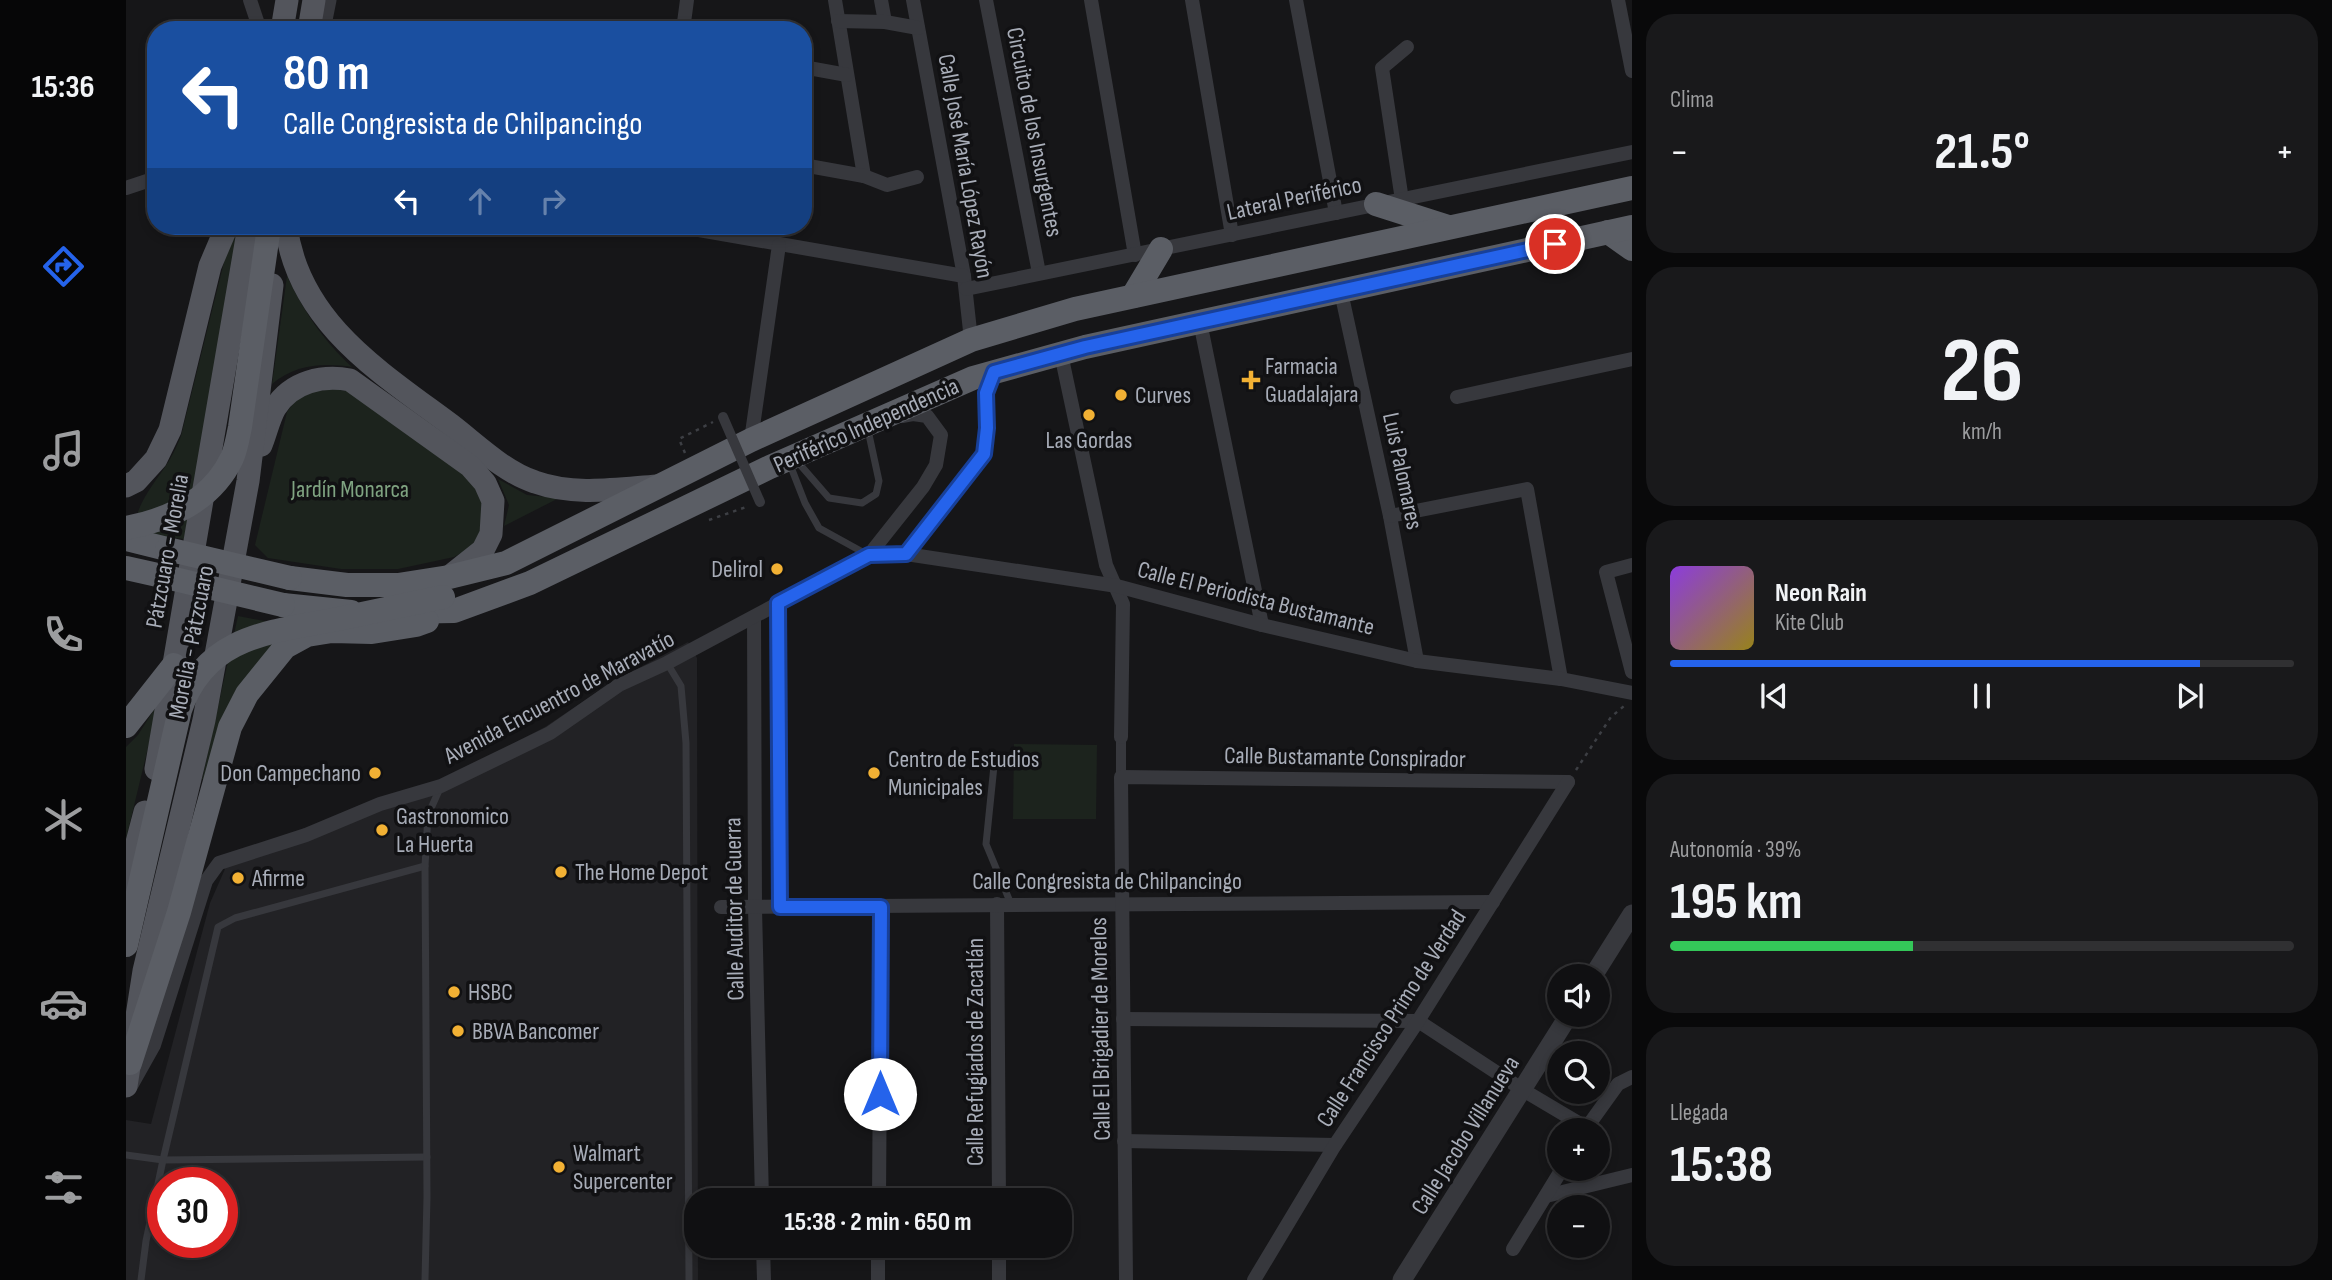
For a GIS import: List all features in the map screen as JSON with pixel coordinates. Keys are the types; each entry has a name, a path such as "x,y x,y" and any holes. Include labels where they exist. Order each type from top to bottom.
{"highway":[{"name":"Periférico Independencia","path":"126,539 290,578 347,585 398,586 449,595 657,486 814,409 971,340 1075,309 1632,188"},
{"path":"1376,205 1448,228"},
{"name":"Periférico Independencia","path":"126,568 283,605 338,612 530,583 791,458 973,378 1085,347 1620,230"},
{"path":"1620,230 1632,249"},
{"path":"126,528 163,518 186,507 215,483 232,457 240,427 268,235"},
{"path":"1133,296 1161,249"},
{"path":"126,944 180,710 202,670 226,649 259,634 477,589 539,562 753,457 795,428 814,409"},
{"path":"128,1075 179,912 230,727 253,686 285,647 307,635 332,631 372,632 416,625 449,595"},
{"path":"126,726 174,665"}],"main road":[{"path":"284,21 287,0"},
{"path":"310,21 314,0"},
{"path":"126,486 136,481 156,460 170,430 210,266 223,235"},
{"name":"Pátzcuaro - Morelia","path":"126,884 155,770 247,235"},
{"name":"Morelia - Pátzcuaro","path":"128,1075 144,971 204,720 248,481 279,235"},
{"path":"287,235 299,276 338,335 376,368 507,468 534,482 566,489 604,490 657,486"},
{"path":"248,481 275,408 292,389 313,380 333,377 351,380 470,466 485,483 493,501 491,534 483,550 449,595"}],"street":[{"path":"250,0 257,21"},
{"path":"323,21 327,0"},
{"path":"684,21 687,0"},
{"path":"835,0 864,176"},
{"path":"881,0 885,22"},
{"name":"Calle José María López Rayón","path":"913,0 965,283 971,340"},
{"name":"Circuito de los Insurgentes","path":"986,0 1039,273"},
{"path":"1091,0 1135,255"},
{"path":"1192,0 1232,235"},
{"path":"1296,0 1336,213"},
{"path":"1618,0 1632,71"},
{"path":"838,21 885,22 918,28"},
{"path":"1402,200 1382,68 1407,47"},
{"path":"812,69 847,75"},
{"name":"Lateral Periférico","path":"965,283 1039,273 1135,255 1632,152"},
{"path":"812,167 864,176 887,185 917,177"},
{"path":"126,188 147,181"},
{"path":"725,235 965,283"},
{"path":"751,440 779,245"},
{"name":"Luis Palomares","path":"1341,292 1390,516 1417,661"},
{"path":"1200,322 1262,625"},
{"path":"1061,354 1106,565 1124,604 1121,777"},
{"path":"1457,397 1632,359"},
{"path":"906,554 984,454 987,428 986,393 994,372"},
{"path":"866,425 913,414 928,416 941,435 936,465 923,487 869,555"},
{"path":"723,417 760,502"},
{"path":"1390,516 1527,489 1561,679"},
{"name":"Calle El Periodista Bustamante","path":"869,555 906,554 1117,586 1262,625 1417,661 1561,679 1632,693"},
{"name":"Avenida Encuentro de Maravatío","path":"126,1096 154,1045 206,881 219,863 306,835 380,804 441,786 550,733 618,685 667,663 869,555"},
{"path":"1632,565 1606,572 1632,672"},
{"name":"Calle Auditor de Guerra","path":"778,603 780,907"},
{"name":"Calle Auditor de Guerra","path":"754,617 755,908 762,1188"},
{"name":"Calle Bustamante Conspirador","path":"1121,777 1568,782"},
{"name":"Calle El Brigadier de Morelos","path":"1121,777 1126,1280"},
{"name":"Calle Francisco Primo de Verdad","path":"1254,1280 1335,1145 1418,1021 1568,782"},
{"name":"Calle Congresista de Chilpancingo","path":"721,907 1493,902"},
{"name":"Calle Refugiados de Zacatlán","path":"999,1188 1004,904"},
{"path":"879,1188 881,907"},
{"path":"1601,964 1632,914"},
{"path":"1123,1019 1418,1021 1568,1118"},
{"name":"Calle Jacobo Villanueva","path":"1402,1280 1562,1027"},
{"path":"1594,1118 1618,1084 1632,1077"},
{"path":"1124,1141 1335,1145"},
{"path":"1546,1196 1632,1175"},
{"path":"1513,1249 1555,1181"},
{"path":"763,1258 764,1280"},
{"path":"878,1258 878,1280"},
{"path":"999,1258 999,1280"}],"lane":[{"path":"791,458 829,498 862,503 876,494 879,481 866,425"},
{"path":"791,458 804,503 819,528 869,555"},
{"path":"667,663 681,686 686,743 689,1280"},
{"path":"995,756 986,844 1004,904"},
{"path":"425,1280 425,866 429,815 441,786"},
{"path":"141,1280 146,1241 163,1160 218,927 235,918 425,866"},
{"path":"126,1155 163,1160 426,1157"}],"path":[{"path":"692,469 679,439 723,417"},
{"path":"1568,782 1611,717 1632,699"}],"shaded area":[{"path":"688,642 697,658 698,1188 684,1188 684,1258 698,1258 698,1280 126,1280 126,1120 151,1124 210,903 225,869 216,859 428,788 545,727 609,684"}],"green space":[{"path":"234,235 239,235 184,539 145,533 140,531 137,525 139,509 171,458 181,436 229,242"},
{"path":"287,276 315,325 352,367 310,366 291,372 272,384"},
{"name":"Jardín Monarca","path":"332,389 347,391 462,470 486,504 478,544 454,557 398,569 341,569 268,558 255,545 287,412 306,394"},
{"path":"498,479 527,495 559,498 504,526 509,505"},
{"path":"238,616 295,627 207,780 202,779"},
{"path":"159,702 126,839 126,747 138,735"},
{"path":"1014,744 1097,745 1096,819 1013,819"}],"place":[{"name":"Farmacia Guadalajara","path":"1251,380"},
{"name":"Curves","path":"1121,395"},
{"name":"Las Gordas","path":"1089,415"},
{"name":"Delirol","path":"777,569"},
{"name":"Don Campechano","path":"375,773"},
{"name":"Centro de Estudios Municipales","path":"874,773"},
{"name":"Gastronomico La Huerta","path":"382,830"},
{"name":"The Home Depot","path":"561,872"},
{"name":"Afirme","path":"238,878"},
{"name":"HSBC","path":"454,992"},
{"name":"BBVA Bancomer","path":"458,1031"},
{"name":"Walmart Supercenter","path":"559,1167"}],"route":[{"path":"880,1094 881,907 780,907 778,603 869,555 906,554 984,454 987,428 986,393 994,372 1085,347 1555,244"}]}
